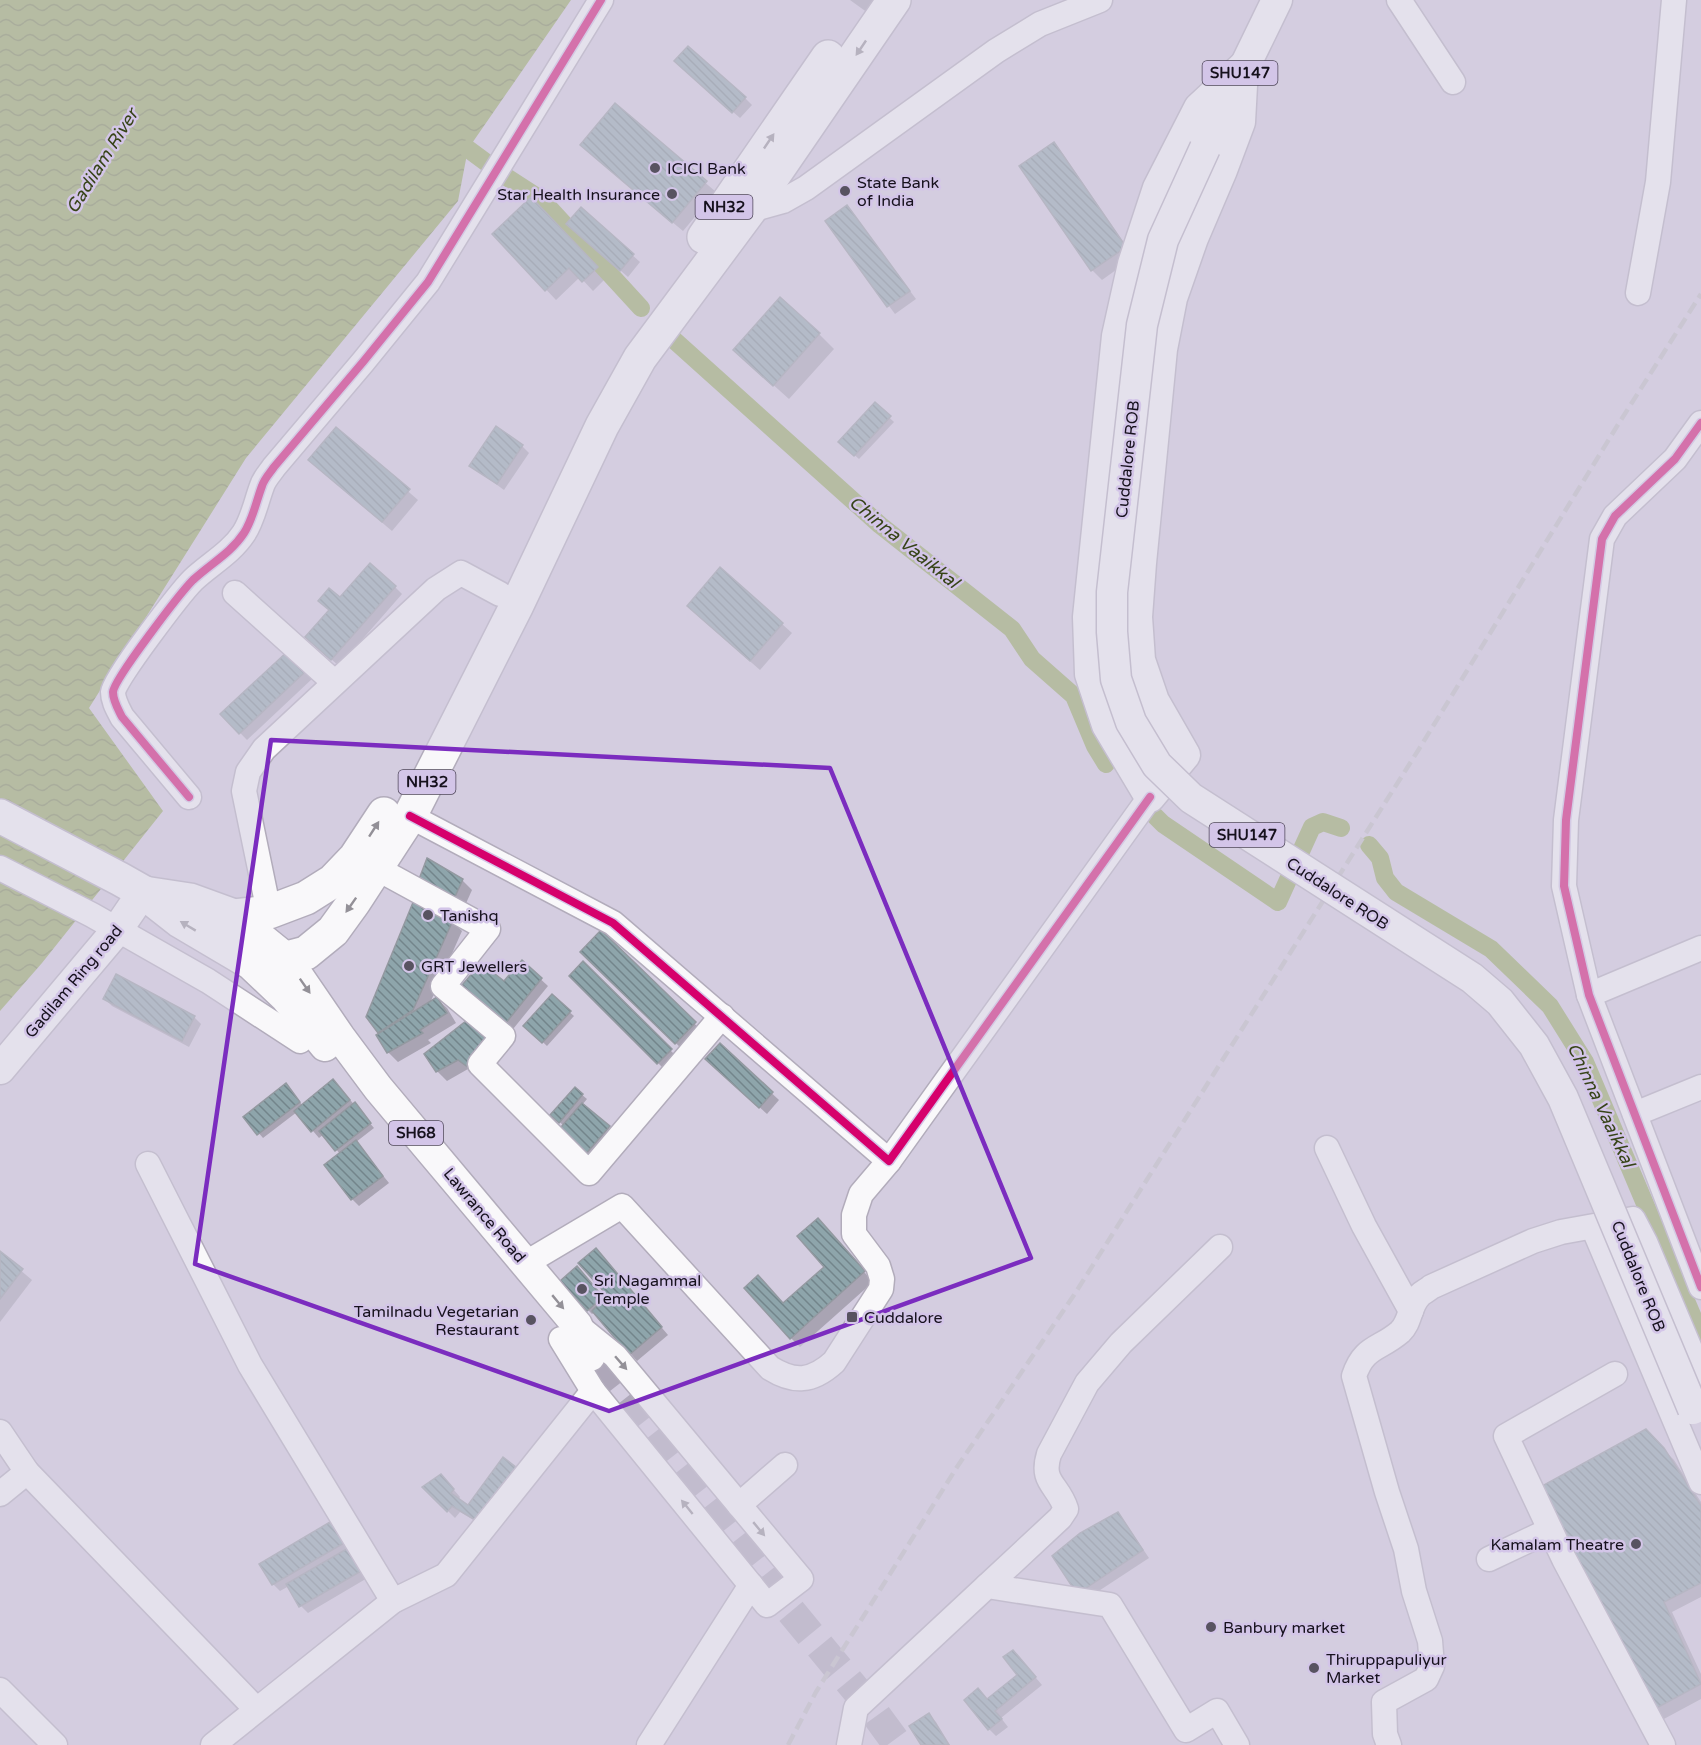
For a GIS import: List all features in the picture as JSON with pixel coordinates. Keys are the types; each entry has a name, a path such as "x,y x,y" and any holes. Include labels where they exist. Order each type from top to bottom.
{"highway":[{"name":"NH32","path":"131,886 190,900 234,916 269,912 306,898 333,881 355,858 400,789 632,341 868,0"},
{"name":"NH32","path":"0,816 131,886 180,921 246,960 272,962 306,953 333,931 410,816 517,605 602,426 635,367 750,210 894,0"}],"main road":[{"name":"Cuddalore ROB","path":"1277,0 1204,148 1163,240 1142,324 1112,592 1112,632 1116,679 1131,722 1157,765 1191,798 1472,978 1500,1002 1534,1046 1563,1098 1697,1418"},
{"path":"1243,67 1240,122 1192,238 1172,297 1162,349 1140,563 1137,617 1140,660 1154,701 1185,755 1150,797 1107,725 1090,674 1088,617 1117,336 1133,264 1158,188 1199,108 1243,67"},
{"name":"Gadilam Ring road","path":"0,1068 131,886"},
{"name":"Lawrance Road","path":"234,916 286,958 378,1088 526,1263 593,1370"},
{"name":"Lawrance Road","path":"246,960 285,997 569,1332"}],"street":[{"path":"189,797 127,725 115,705 113,690 175,600 193,580 231,549 244,533 254,512 262,485 274,467 428,282 602,0"},
{"path":"750,210 783,201 807,188 996,51 1040,24 1100,0"},
{"path":"1399,0 1453,82"},
{"path":"1638,293 1658,182 1674,0"},
{"path":"1701,423 1675,459 1616,516 1602,539 1566,820 1564,886 1589,995 1701,1287"},
{"path":"269,912 244,791 248,772 264,749 436,589 461,573 500,594"},
{"path":"235,593 334,682"},
{"path":"526,1263 622,1206 770,1368 796,1379 810,1378 823,1372 834,1362 881,1289 882,1279 878,1266 854,1234 854,1215 861,1194 889,1161 1150,797"},
{"path":"410,816 613,923 889,1161"},
{"path":"0,868 104,922 208,981 300,1041"},
{"path":"376,868 488,929 443,986 503,1036 480,1064 589,1173 722,1016"},
{"path":"1589,995 1701,948"},
{"path":"1635,1114 1701,1087"},
{"path":"1327,1148 1364,1226 1411,1311"},
{"path":"148,1164 250,1365 393,1601"},
{"path":"1389,1745 1385,1734 1384,1702 1426,1679 1432,1666 1430,1641 1414,1591 1406,1549 1354,1376 1359,1362 1371,1350 1399,1333 1406,1324 1419,1296 1431,1287 1501,1255 1561,1232 1633,1219 1645,1242 1701,1375"},
{"path":"1593,1227 1701,1482"},
{"path":"849,1745 856,1708 1060,1518 1066,1509 1062,1496 1048,1479 1045,1467 1049,1455 1088,1383 1121,1343 1220,1247"},
{"path":"213,1745 393,1601 446,1575 593,1370 767,1605 801,1579 615,1356 569,1332"},
{"path":"1615,1374 1506,1436 1550,1530 1663,1745"},
{"path":"0,1432 27,1472 256,1709"},
{"path":"739,1505 784,1465"},
{"path":"0,1494 27,1472"},
{"path":"1490,1559 1550,1530"},
{"path":"649,1745 751,1585"},
{"path":"987,1586 1110,1605 1186,1731 1217,1711 1237,1745"},
{"path":"0,1690 55,1745"}],"highlighted area":[{"path":"271,740 830,768 1031,1258 609,1411 195,1264"}],"water":[{"name":"Gadilam River","path":"0,0 571,0 468,149 458,201 246,458 89,708 163,811 42,963 0,1011"}],"building":[{"path":"688,46 746,97 732,113 674,61"},
{"path":"615,103 707,181 672,223 580,145"},
{"path":"1054,142 1126,247 1091,271 1019,166"},
{"path":"531,197 598,267 582,282 569,268 545,291 492,234"},
{"path":"847,205 910,291 887,307 825,221"},
{"path":"581,207 634,254 620,271 566,224"},
{"path":"780,297 820,333 773,386 733,350"},
{"path":"875,402 891,416 854,456 838,442"},
{"path":"496,426 523,445 497,484 469,466"},
{"path":"336,427 410,489 382,522 308,460"},
{"path":"370,563 396,586 331,660 305,637 329,610 318,601 329,588 340,597"},
{"path":"720,567 783,623 750,661 687,606"},
{"path":"289,650 307,670 239,734 220,714"},
{"path":"427,858 463,879 453,901 418,882"},
{"path":"414,900 453,920 413,1010 378,1033 366,1017"},
{"path":"601,930 696,1022 675,1044 580,952"},
{"path":"522,960 542,978 501,1029 457,991 481,963 504,981"},
{"path":"583,961 672,1049 657,1064 569,976"},
{"path":"116,974 195,1016 182,1041 103,999"},
{"path":"552,994 571,1011 542,1043 523,1026"},
{"path":"437,997 447,1013 420,1030 423,1033 387,1053 376,1035"},
{"path":"466,1021 490,1042 469,1068 458,1060 436,1072 424,1054"},
{"path":"720,1043 773,1092 759,1108 705,1059"},
{"path":"333,1079 350,1100 311,1132 294,1111"},
{"path":"286,1083 300,1102 257,1135 243,1117"},
{"path":"575,1087 583,1094 559,1123 550,1115"},
{"path":"355,1102 371,1123 335,1151 319,1131"},
{"path":"582,1103 610,1126 583,1157 555,1134"},
{"path":"356,1140 383,1176 351,1200 324,1165"},
{"path":"818,1218 865,1271 790,1339 744,1288 758,1275 783,1303 824,1267 797,1236"},
{"path":"596,1248 662,1327 629,1355 592,1311 607,1295 578,1263"},
{"path":"0,1251 23,1269 0,1299"},
{"name":"Sri Nagammal Temple","path":"577,1266 603,1297 587,1311 560,1281"},
{"name":"Kamalam Theatre","path":"1646,1429 1664,1448 1701,1506 1701,1583 1664,1602 1701,1684 1651,1711 1542,1486"},
{"path":"503,1457 517,1468 477,1521 452,1506 447,1512 422,1487 441,1474 454,1489 451,1493 468,1505"},
{"path":"1118,1512 1143,1550 1077,1594 1052,1556 1080,1533"},
{"path":"330,1522 344,1543 272,1585 259,1564"},
{"path":"350,1547 363,1570 299,1607 286,1584"},
{"path":"1013,1650 1036,1677 995,1711 1002,1719 988,1730 964,1700 978,1688 987,1699 1017,1675 1003,1657"},
{"path":"929,1713 949,1745 921,1745 909,1726"}],"waterway":[{"name":"Chinna Vaaikkal","path":"468,149 491,166"},
{"name":"Chinna Vaaikkal","path":"508,178 542,200 641,308"},
{"name":"Chinna Vaaikkal","path":"674,340 880,525 1012,629 1032,659 1074,696 1095,746 1106,764"},
{"name":"Chinna Vaaikkal","path":"1155,816 1163,824 1278,902 1312,827 1323,822 1341,828"},
{"name":"Chinna Vaaikkal","path":"1369,845 1380,858 1385,878 1396,892 1491,949 1550,1006 1585,1062 1701,1336"}],"tunnel":[{"path":"596,1364 770,1586 871,1708 898,1745"}],"railway":[{"path":"788,1745 816,1692 957,1467 1074,1295 1419,749 1701,294"}],"cycle path":[{"path":"189,797 122,717 113,695 116,684 186,588 239,540 250,522 267,476 428,282 601,0"},
{"path":"1701,423 1675,459 1615,516 1602,539 1566,820 1564,886 1589,995 1701,1287"},
{"path":"410,816 613,923 889,1161 1150,797"}],"place":[{"name":"ICICI Bank","path":"655,168"},
{"name":"State Bank of India","path":"845,191"},
{"name":"Star Health Insurance","path":"672,194"},
{"name":"Tanishq","path":"428,915"},
{"name":"GRT Jewellers","path":"409,966"},
{"name":"Sri Nagammal Temple","path":"582,1289"},
{"name":"Cuddalore","path":"852,1317"},
{"name":"Tamilnadu Vegetarian Restaurant","path":"531,1320"},
{"name":"Kamalam Theatre","path":"1636,1544"},
{"name":"Banbury market","path":"1211,1627"},
{"name":"Thiruppapuliyur Market","path":"1314,1668"}]}
